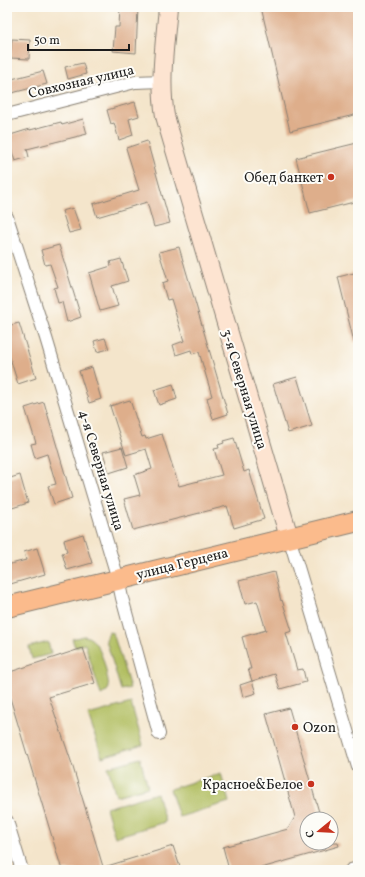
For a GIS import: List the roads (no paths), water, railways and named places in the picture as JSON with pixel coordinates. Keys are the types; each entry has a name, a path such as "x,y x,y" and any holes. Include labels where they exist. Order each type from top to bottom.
{"main road":[{"name":"3-я Северная улица","path":"168,7 162,82 162,97 165,116 289,537"},
{"name":"улица Герцена","path":"7,607 358,520"}],"street":[{"name":"Совхозная улица","path":"7,115 135,82 162,82"},
{"name":"4-я Северная улица","path":"7,217 46,338 118,579 159,734"},
{"name":"3-я Северная улица","path":"289,537 358,767"},
{"path":"7,820 22,870"},
{"path":"351,870 358,868"}],"place":[{"name":"Обед банкет","path":"331,177"},
{"name":"Ozon","path":"295,727"},
{"name":"Красное&Белое","path":"311,784"}]}
